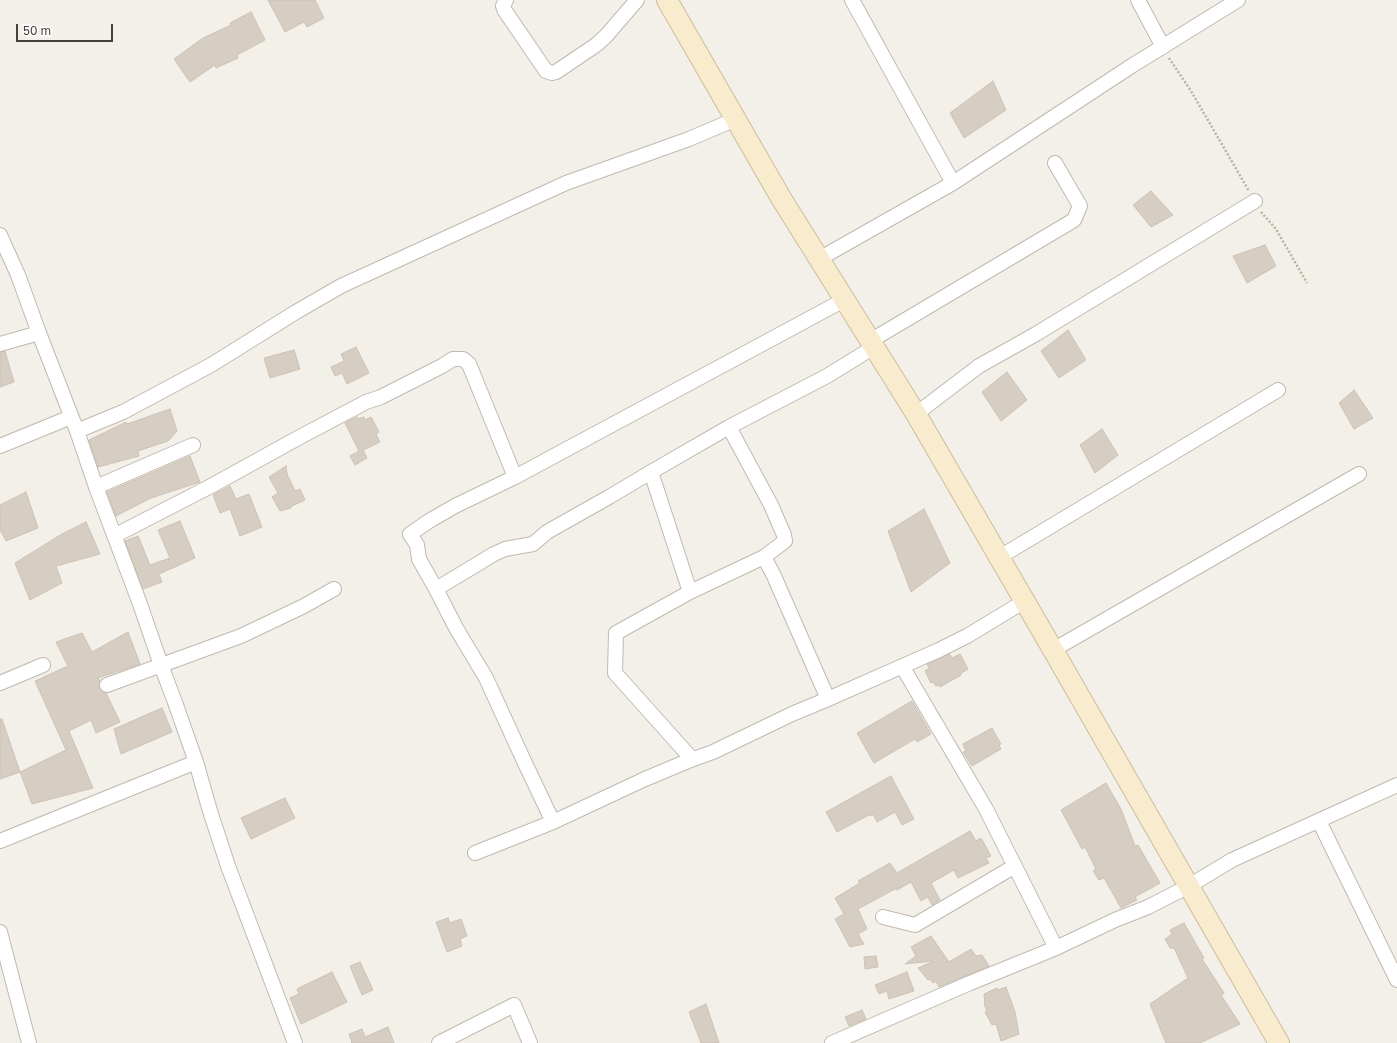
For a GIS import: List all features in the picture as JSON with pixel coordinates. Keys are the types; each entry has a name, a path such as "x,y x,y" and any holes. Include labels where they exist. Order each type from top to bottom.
{"main road":[{"path":"667,0 781,198 916,414 1279,1043"}],"street":[{"path":"506,0 503,6 505,11 546,71 552,73 556,72 596,45 637,0"},
{"path":"852,0 954,183"},
{"path":"1138,0 1163,47"},
{"path":"819,259 954,183 1133,65 1238,0"},
{"path":"77,431 123,412 211,365 341,286 566,183 689,139 736,119"},
{"path":"436,589 494,554 505,549 532,544 547,532 729,427 827,376 872,344 1074,220 1080,206 1055,162"},
{"path":"916,414 979,366 1036,334 1254,201"},
{"path":"0,235 18,275 77,431 196,762 228,866 296,1043"},
{"path":"553,822 486,678 419,559 417,545 410,534 429,520 515,477 844,300"},
{"path":"0,344 39,333"},
{"path":"114,536 211,486 304,434 366,402 382,397 453,359 463,359 469,364 515,477"},
{"path":"998,558 1278,390"},
{"path":"0,446 71,417"},
{"path":"692,759 615,673 616,633 690,592 764,557 785,541 771,506 729,427"},
{"path":"96,487 192,445"},
{"path":"651,472 690,592"},
{"path":"1053,650 1359,474"},
{"path":"764,557 774,576 828,699"},
{"path":"107,685 241,636 334,590"},
{"path":"475,853 553,822 645,779 692,759 713,752 792,714 902,666 967,636 1025,601"},
{"path":"0,683 43,665"},
{"path":"902,666 986,808 1056,948"},
{"path":"0,841 196,762"},
{"path":"832,1043 970,983 1056,948 1115,920 1148,907 1189,886 1232,860 1397,785"},
{"path":"1319,821 1397,980"},
{"path":"883,918 915,925 1015,866"},
{"path":"0,932 29,1043"},
{"path":"439,1043 514,1005 530,1043"}],"path":[{"path":"1163,47 1191,91 1254,201 1261,212 1276,229 1307,283"}],"building":[{"path":"268,0 315,0 324,18 307,27 304,22 285,32"},
{"path":"251,12 265,40 237,55 238,58 216,68 215,65 190,82 174,59 203,38 231,25 230,23"},
{"path":"993,81 1006,110 964,138 950,113"},
{"path":"1151,191 1173,215 1151,227 1133,205"},
{"path":"1265,245 1276,266 1247,283 1233,256"},
{"path":"1068,330 1086,360 1059,378 1041,351"},
{"path":"356,347 369,373 347,384 342,373 335,376 331,367 344,361 341,354"},
{"path":"294,350 300,369 270,378 264,358"},
{"path":"5,351 14,382 0,387 0,352"},
{"path":"1007,372 1027,400 1001,421 982,392"},
{"path":"1354,390 1373,418 1354,429 1339,403"},
{"path":"170,409 177,431 168,441 138,451 139,456 98,467 89,440 126,422 127,424"},
{"path":"357,417 358,419 364,417 365,420 371,417 379,432 376,434 380,442 363,450 367,458 355,465 350,456 359,451 345,423"},
{"path":"1102,429 1118,455 1095,473 1080,445"},
{"path":"190,456 200,482 151,498 116,516 107,492"},
{"path":"286,466 287,474 295,491 300,489 305,500 290,507 291,508 280,511 272,497 278,493 269,477"},
{"path":"230,486 236,499 249,494 262,527 240,536 230,509 220,513 213,495"},
{"path":"26,492 38,528 6,541 0,530 0,505"},
{"path":"924,509 950,563 911,592 888,531"},
{"path":"180,521 195,558 159,574 162,582 143,589 125,541 138,536 150,565 170,558 158,530"},
{"path":"86,522 100,554 56,566 62,583 30,600 15,563 62,534"},
{"path":"128,632 140,664 98,678 100,681 99,688 102,692 106,693 120,722 96,733 91,720 69,731 93,788 32,804 20,772 66,750 35,681 68,666 56,642 82,633 92,652"},
{"path":"949,654 952,658 960,654 968,669 960,674 961,675 940,687 939,685 936,686 933,682 931,683 925,671 929,668 927,664"},
{"path":"912,701 931,734 917,742 915,739 874,763 857,733"},
{"path":"162,708 172,732 121,754 114,729"},
{"path":"0,719 2,719 20,772 0,779"},
{"path":"992,728 1001,744 999,745 1001,749 972,766 963,752 966,751 963,744"},
{"path":"891,776 914,819 902,825 895,812 877,822 873,814 837,832 826,812"},
{"path":"1106,783 1121,809 1135,846 1138,845 1160,883 1135,897 1137,900 1121,908 1104,878 1099,880 1093,871 1096,869 1085,847 1082,849 1061,810"},
{"path":"285,798 295,818 251,839 241,818"},
{"path":"970,831 976,841 981,838 991,856 986,858 989,863 958,878 954,870 931,883 940,900 932,905 928,897 921,901 911,882 858,909 867,929 858,934 864,944 850,947 835,919 844,914 835,898 860,883 858,881 890,863 897,873"},
{"path":"448,918 450,923 461,919 467,936 460,939 462,946 447,952 436,922"},
{"path":"1184,923 1204,958 1202,959 1224,993 1221,995 1240,1024 1200,1043 1166,1043 1150,1004 1188,978 1174,948 1170,948 1165,939 1172,934 1170,930"},
{"path":"931,936 949,962 971,949 976,956 982,955 989,966 939,987 936,981 933,983 930,979 928,980 918,968 932,961 905,964 916,956 911,947"},
{"path":"876,956 878,967 865,969 864,957"},
{"path":"360,962 373,990 362,995 350,966"},
{"path":"332,972 347,1002 301,1024 290,998 299,994 297,989"},
{"path":"907,972 914,991 889,999 887,991 879,994 875,985"},
{"path":"1006,987 1015,1012 1019,1034 1001,1041 996,1024 992,1025 985,1012 987,1011 984,1004 984,994 997,988 998,990"},
{"path":"706,1004 719,1043 701,1043 689,1012"},
{"path":"862,1010 866,1019 849,1026 845,1017"},
{"path":"388,1027 394,1043 351,1043 349,1034 362,1029 365,1037"}]}
